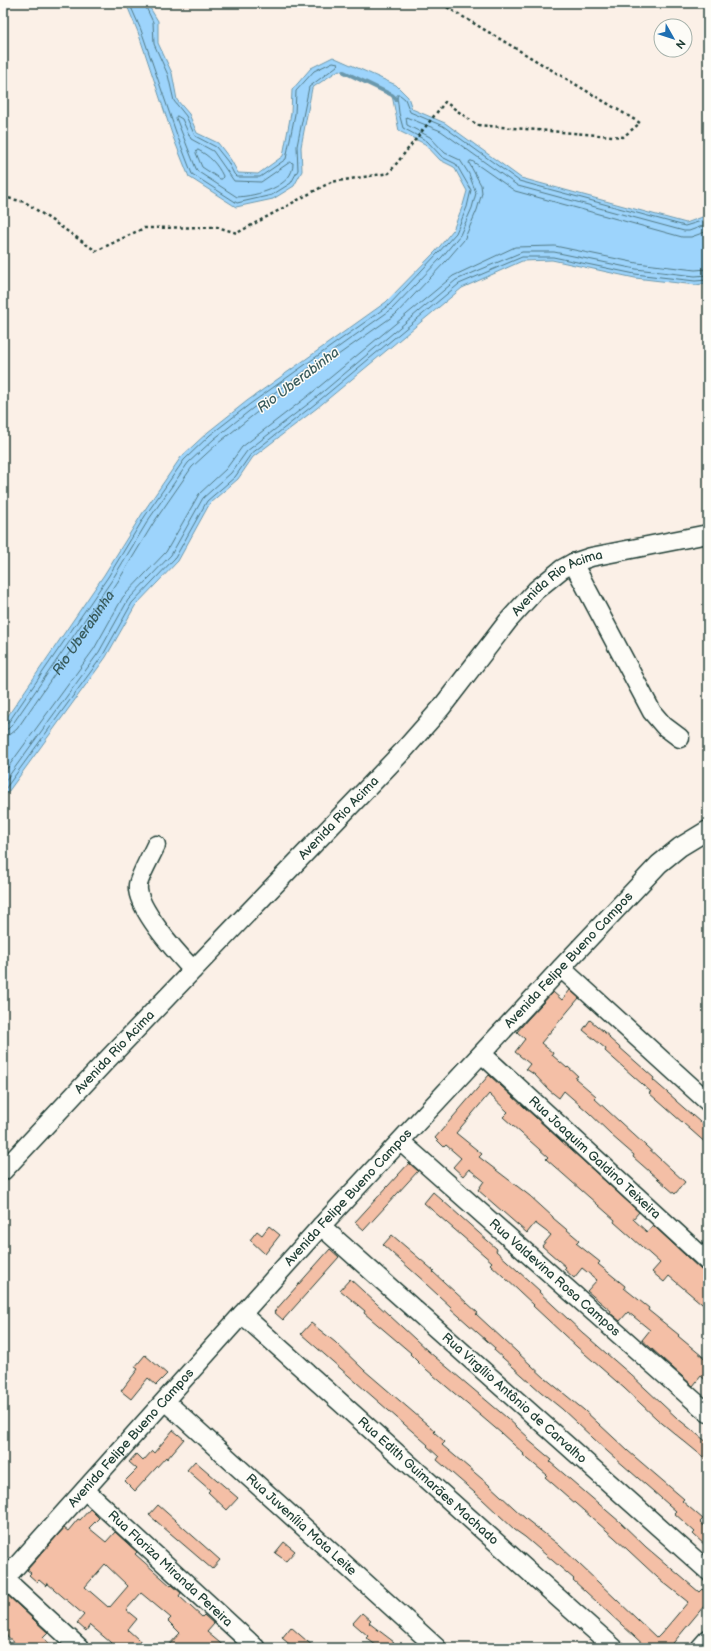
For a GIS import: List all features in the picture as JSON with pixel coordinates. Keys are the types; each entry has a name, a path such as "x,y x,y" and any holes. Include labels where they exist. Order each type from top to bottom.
{"street":[{"name":"Avenida Rio Acima","path":"3,1171 404,750 441,708 508,621 532,595 562,569 573,563 591,557 708,534"},
{"path":"573,563 652,712 664,726 680,738"},
{"name":"Avenida Felipe Bueno Campos","path":"4,1580 320,1226 401,1142 561,968 659,864 680,847 708,830"},
{"path":"156,845 138,886 142,902 151,919 193,970"},
{"path":"561,968 708,1102"},
{"name":"Rua Joaquim Galdino Teixeira","path":"482,1054 708,1262"},
{"name":"Rua Valdevina Rosa Campos","path":"401,1142 708,1413"},
{"name":"Rua Virgílio Antônio de Carvalho","path":"320,1226 708,1571"},
{"name":"Rua Edith Guimarães Machado","path":"242,1314 614,1648"},
{"name":"Rua Juvenília Mota Leite","path":"165,1401 437,1648"},
{"name":"Rua Floriza Miranda Pereira","path":"85,1490 256,1648"},
{"path":"4,1580 80,1648"},
{"path":"700,1648 708,1639"}],"path":[{"path":"3,197 25,202 96,251 144,228 217,227 237,233 331,182 389,173 445,102 477,125 623,137 640,123 440,3"}],"water":[{"name":"Rio Uberabinha","path":"123,3 147,3 158,21 158,43 172,73 177,100 189,114 197,133 218,143 231,160 238,173 258,174 283,156 291,113 292,90 311,68 333,57 396,85 408,97 412,109 445,123 521,178 686,223 708,215 708,283 696,285 635,278 552,260 522,261 462,288 317,408 253,457 238,479 210,503 178,561 135,606 106,657 3,799 3,723 104,575 142,514 181,457 208,432 247,401 386,302 436,251 453,230 467,191 454,167 440,160 425,144 399,131 392,95 339,70 312,88 301,147 302,171 294,186 273,199 236,207 189,177 173,137 138,32 128,8"}],"building":[{"path":"570,990 579,998 541,1043 553,1053 552,1055 578,1076 575,1078 596,1096 594,1098 685,1182 675,1194 633,1157 634,1155 564,1091 559,1098 549,1090 535,1075 526,1069 530,1064 515,1052 525,1039 517,1032 527,1020 553,992 562,1000"},
{"path":"590,1020 654,1078 653,1080 708,1129 708,1145 649,1093 651,1092 605,1051 606,1049 583,1030"},
{"path":"489,1075 639,1212 633,1219 647,1232 653,1225 701,1270 708,1272 708,1309 669,1276 664,1282 652,1272 660,1263 614,1222 615,1220 546,1159 548,1157 503,1117 508,1112 489,1094 456,1133 482,1154 479,1157 530,1196 579,1240 576,1243 600,1262 598,1264 649,1308 648,1310 708,1361 708,1382 701,1376 693,1386 642,1340 650,1330 628,1312 620,1321 610,1313 611,1311 587,1291 597,1280 582,1268 574,1278 564,1269 566,1267 542,1246 551,1235 535,1223 527,1233 478,1190 484,1181 469,1169 463,1176 453,1167 461,1158 446,1145 444,1147 435,1138"},
{"path":"409,1163 418,1171 364,1230 355,1222"},
{"path":"433,1192 497,1249 496,1251 583,1333 677,1418 708,1443 708,1461 657,1419 577,1347 490,1264 492,1262 424,1203"},
{"path":"269,1226 280,1235 265,1254 250,1240 257,1231 262,1235"},
{"path":"392,1235 434,1271 433,1272 478,1313 476,1314 545,1378 584,1410 628,1451 684,1499 682,1501 703,1519 700,1522 708,1529 708,1548 693,1534 695,1532 674,1513 676,1511 494,1350 495,1348 383,1245"},
{"path":"330,1249 339,1257 283,1320 274,1312"},
{"path":"350,1279 428,1351 506,1417 529,1438 527,1439 552,1460 550,1462 620,1522 646,1547 699,1592 702,1589 708,1594 708,1610 704,1606 669,1648 647,1648 573,1580 574,1579 515,1530 437,1460 439,1457 427,1446 428,1445 301,1334 311,1323 335,1342 364,1370 435,1431 434,1432 445,1442 442,1445 526,1519 559,1545 657,1638 661,1634 688,1602 658,1578 614,1537 545,1477 547,1475 523,1455 524,1454 501,1433 420,1364 410,1354 411,1353 364,1313 365,1311 340,1290"},
{"path":"145,1355 167,1374 156,1385 148,1378 131,1399 121,1391 138,1369 135,1367"},
{"path":"173,1430 184,1439 167,1459 166,1457 135,1491 125,1481 137,1469 129,1462 136,1454 143,1461 152,1451 154,1453"},
{"path":"195,1461 238,1498 227,1510 208,1492 210,1490 187,1470"},
{"path":"158,1505 220,1560 212,1569 149,1515"},
{"path":"90,1509 99,1518 89,1528 106,1542 115,1532 137,1552 135,1554 181,1593 179,1596 202,1617 204,1615 214,1624 207,1632 226,1648 166,1648 180,1633 168,1621 171,1618 141,1593 126,1610 137,1619 128,1630 148,1648 117,1648 90,1625 86,1631 77,1623 84,1615 47,1583 46,1586 39,1580 37,1582 29,1575 31,1573 27,1570 64,1528 68,1531 78,1519 80,1520","holes":["105,1564 128,1586 110,1607 108,1607 85,1587"]},
{"path":"284,1542 295,1551 286,1561 275,1553"},
{"path":"3,1591 48,1633 43,1638 54,1648 20,1648 3,1632"},
{"path":"362,1613 371,1621 369,1623 394,1642 389,1648 380,1648 366,1638 368,1636 353,1623"},
{"path":"291,1627 315,1648 294,1648 282,1638"}],"waterway":[{"path":"344,72 392,95 396,99"}]}
